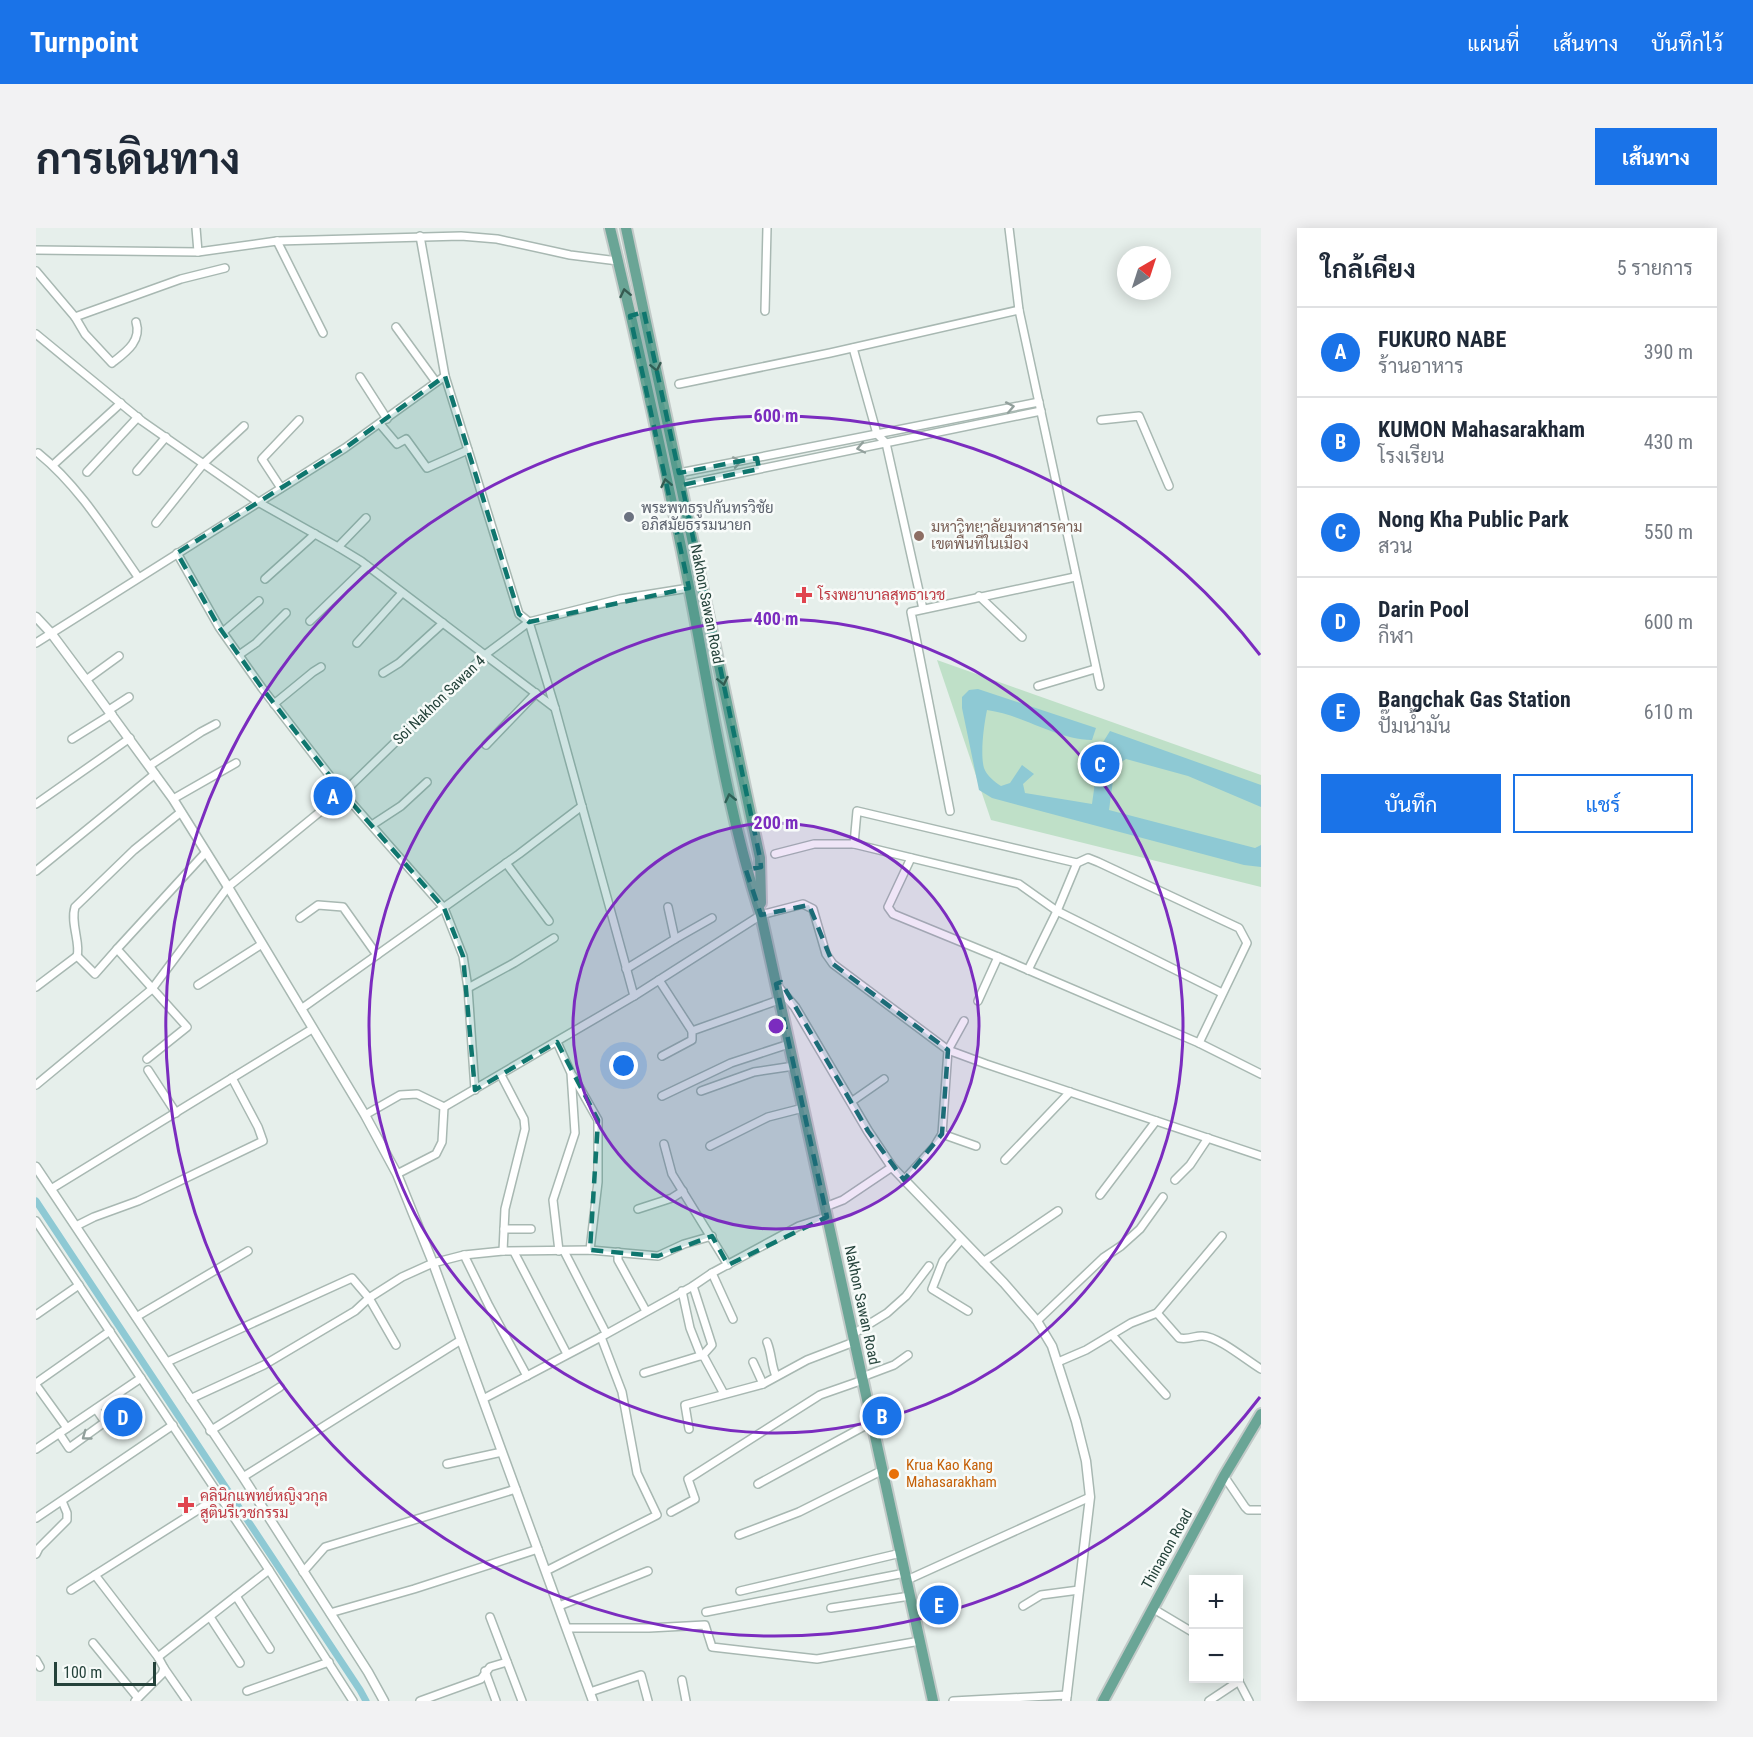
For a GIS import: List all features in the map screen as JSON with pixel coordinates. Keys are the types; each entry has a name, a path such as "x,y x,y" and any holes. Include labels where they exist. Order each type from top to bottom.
{"main road":[{"name":"Nakhon Sawan Road","path":"610,228 689,588 728,791 746,870 761,915 933,1701"},
{"name":"Nakhon Sawan Road","path":"626,228 761,867 761,915"},
{"path":"630,316 644,312"},
{"path":"746,870 761,867"},
{"name":"Thinanon Road","path":"1102,1701 1224,1476 1261,1414"}],"street":[{"path":"196,228 198,252"},
{"path":"765,311 766,228"},
{"path":"1009,228 1019,310 1100,686"},
{"path":"420,236 445,376 519,614 529,622 634,996"},
{"path":"36,250 198,252 278,241 461,236 497,239 570,255 618,261"},
{"path":"278,241 323,333"},
{"path":"75,317 181,279 225,268"},
{"path":"36,271 75,317 89,339 112,363 134,343 139,330 136,322"},
{"path":"679,384 853,348 1019,310"},
{"path":"396,327 436,382"},
{"path":"37,336 138,417 258,502 367,566 555,708"},
{"path":"853,348 877,434 886,443 924,609"},
{"path":"36,643 381,424 445,376"},
{"path":"360,377 387,419"},
{"path":"679,473 1040,402"},
{"path":"53,465 121,403"},
{"path":"682,485 1041,411"},
{"path":"983,413 985,423"},
{"path":"1101,420 1140,416 1169,486"},
{"path":"87,472 138,417"},
{"path":"281,488 262,459 299,420"},
{"path":"945,420 947,430"},
{"path":"381,424 397,444 406,439 427,468 468,450"},
{"path":"156,523 204,463 244,426"},
{"path":"918,426 920,436"},
{"path":"137,471 165,436"},
{"path":"830,443 833,454"},
{"path":"795,450 798,461"},
{"path":"38,453 53,465 86,504 138,577"},
{"path":"756,458 759,469"},
{"path":"338,547 366,518"},
{"path":"265,579 315,534"},
{"path":"177,554 223,632 274,704 343,794 444,908 462,956 468,988 475,1090"},
{"path":"310,621 367,566"},
{"path":"950,811 911,612 1075,577"},
{"name":"Soi Nakhon Sawan 4","path":"36,1085 152,989 228,887 343,794 486,654 529,622 620,599 689,588"},
{"path":"357,643 402,593"},
{"path":"979,597 1022,637"},
{"path":"223,632 260,601"},
{"path":"239,655 256,643 286,613"},
{"path":"36,617 51,633 111,712 173,799 365,1115 397,1174 433,1263 592,1696 642,1675 648,1701"},
{"path":"383,673 399,663 443,623"},
{"path":"86,680 119,656"},
{"path":"274,704 321,667"},
{"path":"1038,686 1095,669"},
{"path":"486,745 536,693"},
{"path":"72,739 129,697"},
{"path":"150,766 216,724"},
{"path":"36,804 130,738"},
{"path":"173,799 236,763"},
{"path":"36,871 155,774"},
{"path":"372,825 407,801 428,782"},
{"path":"301,1009 444,908 582,806"},
{"path":"854,844 856,811 1077,863 1088,858 1239,928 1246,943 1199,1043"},
{"path":"36,987 77,956 73,918 75,907 134,850 181,812"},
{"path":"775,854 814,844 854,844 1019,884 1057,911 1222,993"},
{"path":"77,956 95,974 206,852"},
{"path":"911,858 888,907 893,914 1199,1043 1261,1074"},
{"path":"506,863 549,921"},
{"path":"1028,970 1057,911 1077,863"},
{"path":"444,1107 634,996 761,915 802,904 809,905 813,909 826,954 833,964 948,1050 986,1065 1261,1156"},
{"path":"300,918 318,905 343,907 377,955"},
{"path":"668,907 675,939"},
{"path":"626,969 712,918"},
{"path":"468,988 554,938"},
{"path":"198,986 262,944"},
{"path":"117,949 187,1027 147,1059"},
{"path":"978,1001 998,957"},
{"path":"659,980 692,1030 692,1040 662,1056"},
{"path":"776,986 795,1007 892,1167 1037,1322 1058,1362 1086,1461 1090,1497 1066,1698 952,1701"},
{"path":"692,1030 779,1000"},
{"path":"904,1180 934,1147 942,1134 948,1050 964,1021"},
{"path":"51,1189 312,1029"},
{"path":"558,1042 571,1073 598,1120 598,1182 590,1250"},
{"path":"662,1096 731,1063 789,1044"},
{"path":"701,1091 754,1072 794,1066"},
{"path":"147,1070 176,1113"},
{"path":"546,1571 657,1515 637,1473 622,1392 603,1335 561,1251 553,1200 575,1133 571,1073"},
{"path":"501,1075 524,1119 525,1129 505,1209 503,1251"},
{"path":"76,1226 138,1201 263,1141 258,1126 232,1078"},
{"path":"851,1102 884,1079"},
{"path":"1005,1160 1070,1092"},
{"path":"365,1115 400,1095 417,1094 444,1107"},
{"path":"397,1174 436,1154 442,1142 444,1107"},
{"path":"710,1146 768,1117 803,1108"},
{"path":"1100,1195 1155,1121"},
{"path":"942,1134 976,1146"},
{"path":"1175,1180 1190,1165 1208,1138"},
{"path":"664,1144 672,1174 728,1265"},
{"path":"36,1167 167,1362 210,1431 243,1477 384,1701"},
{"path":"483,1399 826,1212 892,1167"},
{"path":"638,1209 672,1198 683,1191"},
{"path":"1037,1322 1103,1258 1140,1229 1163,1197"},
{"path":"983,1262 1058,1211"},
{"path":"36,1221 269,1570 353,1701"},
{"path":"504,1228 531,1229"},
{"path":"190,1399 264,1365 355,1311 369,1298 402,1277 433,1263 464,1255 503,1251 590,1250 658,1256 684,1244 712,1236"},
{"path":"1058,1362 1131,1323 1157,1313 1222,1236"},
{"path":"961,1240 943,1261 932,1289 968,1311"},
{"path":"136,1317 248,1251"},
{"path":"514,1252 567,1354"},
{"path":"618,1252 618,1260 646,1311"},
{"path":"464,1255 527,1376"},
{"path":"688,1429 685,1405 763,1383 854,1338 900,1302 929,1266"},
{"path":"712,1273 734,1319"},
{"path":"167,1362 352,1278 369,1298 396,1345"},
{"path":"36,1315 79,1284"},
{"path":"644,1373 702,1355 712,1345 693,1286"},
{"path":"682,1291 690,1328 724,1394"},
{"path":"1157,1313 1179,1338 1189,1339 1201,1335 1214,1340 1261,1369"},
{"path":"67,1428 36,1384 110,1331"},
{"path":"1112,1335 1166,1395"},
{"path":"243,1477 461,1340"},
{"path":"767,1342 771,1351 771,1365 776,1376"},
{"path":"671,1512 695,1498 688,1479 820,1395 894,1365 908,1355"},
{"path":"753,1362 763,1383"},
{"path":"36,1449 141,1378"},
{"path":"210,1431 280,1388"},
{"path":"59,1433 69,1448 105,1422 96,1409"},
{"path":"758,1484 872,1422"},
{"path":"36,1518 172,1425"},
{"path":"447,1464 502,1452"},
{"path":"739,1535 799,1512 883,1470"},
{"path":"1224,1476 1248,1510 1261,1510"},
{"path":"303,1572 325,1547 516,1489"},
{"path":"71,1590 220,1496"},
{"path":"706,1612 906,1576 1090,1497"},
{"path":"36,1554 39,1548 67,1520 62,1501"},
{"path":"330,1613 538,1549"},
{"path":"740,1591 901,1553"},
{"path":"158,1657 269,1570"},
{"path":"559,1606 648,1571"},
{"path":"95,1575 158,1657 187,1701"},
{"path":"1023,1606 1041,1595 1079,1590"},
{"path":"236,1596 270,1649"},
{"path":"831,1608 910,1596"},
{"path":"1152,1608 1189,1630"},
{"path":"210,1617 240,1663"},
{"path":"490,1617 522,1701"},
{"path":"567,1628 705,1625 712,1647 817,1659 920,1641"},
{"path":"93,1643 139,1699 162,1674 164,1668"},
{"path":"248,1691 329,1662"},
{"path":"420,1701 481,1678 490,1667 507,1662"},
{"path":"485,1671 496,1701"},
{"path":"682,1680 686,1701"},
{"path":"1209,1701 1234,1683"},
{"path":"1240,1683 1250,1701"}],"highlighted area":[{"path":"644,312 679,473 757,458 759,469 682,485 760,858 761,867 746,870 761,915 809,905 833,964 948,1050 942,1134 904,1180 868,1131 781,982 776,984 827,1217 728,1265 712,1236 658,1256 590,1250 598,1120 557,1042 475,1090 463,956 444,908 343,793 262,688 219,627 177,553 345,448 445,376 519,614 529,622 689,588 630,316"}],"green space":[{"path":"937,660 1261,775 1261,887 991,820"}],"water":[{"path":"978,689 1096,728 1092,740 1078,739 987,710 982,755 984,768 987,774 1001,786 1010,783 1022,765 1034,774 1023,784 1025,793 1092,804 1100,747 1110,731 1261,785 1261,807 1188,776 1126,759 1115,766 1109,810 1255,848 1261,845 1261,867 1244,865 992,798 979,790 962,708 962,697 969,690"}],"waterway":[{"path":"36,1201 366,1701"}],"place":[{"name":"พระพุทธรูปกันทรวิชัย อภิสมัยธรรมนายก","path":"629,517"},
{"name":"มหาวิทยาลัยมหาสารคาม เขตพื้นที่ในเมือง","path":"919,536"},
{"name":"โรงพยาบาลสุทธาเวช","path":"804,595"},
{"name":"Nong Kha Public Park","path":"1100,764"},
{"name":"FUKURO NABE","path":"333,796"},
{"name":"KUMON Mahasarakham","path":"882,1416"},
{"name":"Darin Pool","path":"123,1417"},
{"name":"Krua Kao Kang Mahasarakham","path":"894,1474"},
{"name":"คลินิกแพทย์หญิงวกุล สูตินรีเวชกรรม","path":"186,1505"},
{"name":"Bangchak Gas Station","path":"939,1605"}]}
